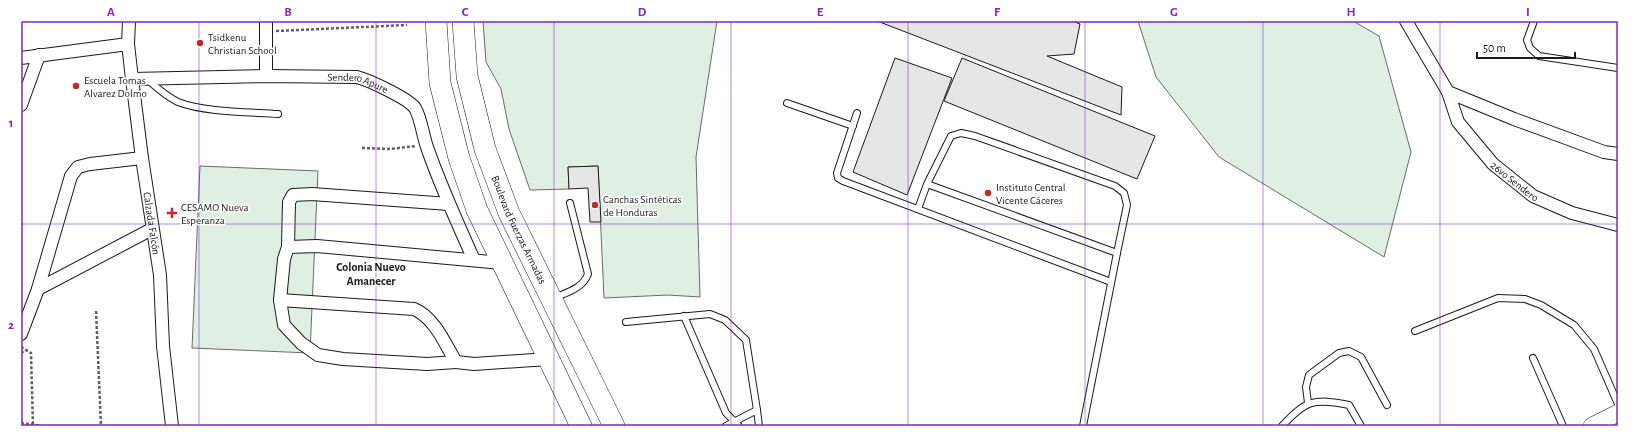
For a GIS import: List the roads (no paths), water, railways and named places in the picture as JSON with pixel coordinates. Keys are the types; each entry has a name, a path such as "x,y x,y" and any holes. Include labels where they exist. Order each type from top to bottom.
{"highway":[{"path":"436,21 440,83 459,158 477,210 581,426"},
{"name":"Boulevard Fuerzas Armadas","path":"463,21 467,76 485,148 509,214 614,426"}],"street":[{"name":"Calzada Falcón","path":"130,21 128,44 142,158 160,275 163,346 172,426"},
{"name":"26vo Sendero","path":"1406,21 1448,92 1458,122 1493,164 1533,196 1572,213 1618,225"},
{"path":"266,26 266,76"},
{"path":"21,58 128,44"},
{"path":"21,104 39,56"},
{"name":"Sendero Apure","path":"132,79 266,76 357,77 366,79 410,103 416,109 426,145 449,204 474,260"},
{"path":"1448,92 1514,119 1604,152 1618,154"},
{"path":"21,334 38,289 71,176 78,167 90,164 142,158"},
{"path":"449,204 312,194 293,195 289,202 288,247 284,259 280,300 284,325 301,343 318,355 343,359 427,364 456,362 474,364 548,359"},
{"path":"38,289 152,229"},
{"path":"288,247 317,246 502,263"},
{"path":"280,300 414,309 423,313 436,329 456,362"},
{"path":"1592,426 1618,413"}],"lane":[{"path":"1534,21 1527,40 1530,48 1539,56 1618,68"},
{"path":"147,79 177,102 226,110 278,114"},
{"path":"787,103 853,126"},
{"path":"857,113 838,173 838,178 1111,282"},
{"path":"918,209 927,184 951,136 961,132 1115,186 1124,193 1126,205 1083,426"},
{"path":"927,184 1117,253"},
{"path":"551,299 580,286 586,280 588,274 570,203"},
{"path":"1415,331 1498,298 1525,298 1541,305 1574,325 1594,350 1618,404"},
{"path":"626,322 710,314 725,320 746,340 759,426"},
{"path":"684,316 726,413 737,424"},
{"path":"1308,403 1306,387 1309,375 1339,353 1349,351 1362,357 1387,405"},
{"path":"1533,358 1563,426"},
{"path":"1282,426 1295,411 1308,403 1326,400 1349,405 1361,426"},
{"path":"726,426 737,424 757,410"}],"place":[{"name":"Tsidkenu Christian School","path":"200,43"},
{"name":"Escuela Tomas Alvarez Dolmo","path":"76,86"},
{"name":"Instituto Central Vicente Cáceres","path":"988,193"},
{"name":"Canchas Sintéticas de Honduras","path":"595,205"},
{"name":"CESAMO Nueva Esperanza","path":"172,213"}],"district":[{"name":"Colonia Nuevo Amanecer","path":"371,274"}]}
